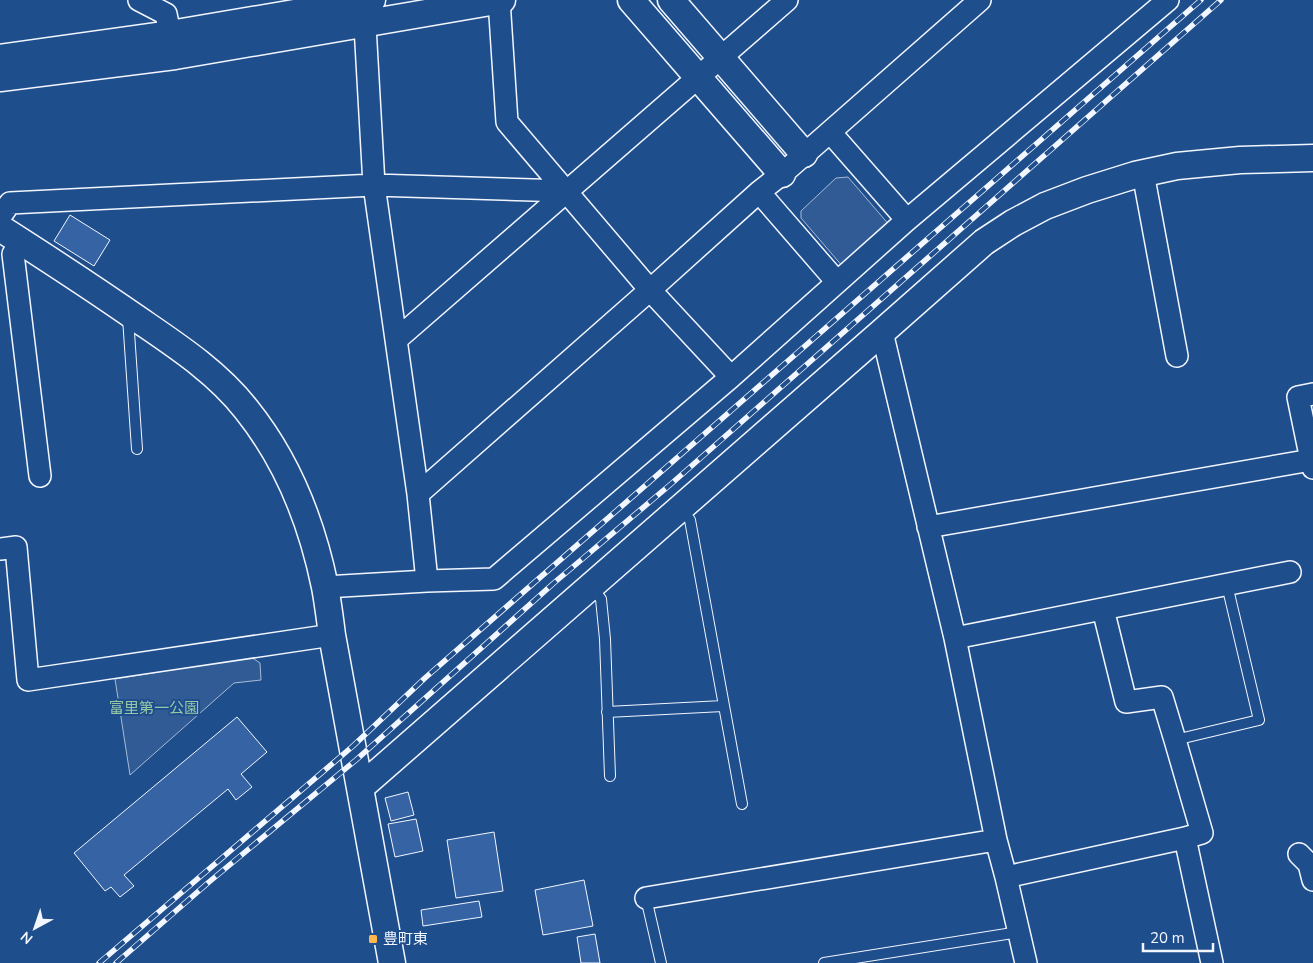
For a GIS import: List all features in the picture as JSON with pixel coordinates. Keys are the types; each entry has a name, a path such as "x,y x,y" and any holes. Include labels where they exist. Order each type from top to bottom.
{"street":[{"path":"139,0 166,14 173,45"},
{"path":"0,78 366,6 500,0 507,122 650,290 731,377"},
{"path":"631,0 782,174"},
{"path":"671,0 804,154"},
{"path":"396,340 787,0"},
{"path":"418,494 759,192 980,0"},
{"path":"325,587 494,579 731,377 907,220 1168,0"},
{"path":"366,6 374,185 418,494 427,581"},
{"path":"0,58 173,45"},
{"path":"830,132 907,220"},
{"path":"361,787 984,242 1012,223 1045,206 1087,190 1177,166 1231,161 1313,158"},
{"path":"1143,174 1177,356"},
{"path":"0,217 10,203 374,185 566,191"},
{"path":"759,192 837,282"},
{"path":"10,235 181,348 217,378 246,408 271,444 293,487 311,535 325,587 332,635 392,963"},
{"path":"10,235 40,476"},
{"path":"882,332 955,638 996,840 1026,963"},
{"path":"928,527 1312,464 1298,397 1313,394"},
{"path":"0,549 16,547 28,680 332,635"},
{"path":"955,638 1290,572"},
{"path":"1006,877 1202,833 1162,698 1126,702 1102,609"},
{"path":"1185,838 1212,963"},
{"path":"646,898 996,840"},
{"path":"1299,854 1309,864 1313,880"}],"lane":[{"path":"128,312 137,449"},
{"path":"680,508 690,520 742,804"},
{"path":"1176,740 1258,720 1227,584"},
{"path":"591,586 601,599 605,639 610,776"},
{"path":"607,712 723,706"},
{"path":"646,898 661,963"},
{"path":"824,963 1019,932"}],"shaded area":[{"path":"848,177 891,227 844,268 801,218 801,211 836,178"},
{"name":"富里第一公園","path":"251,657 260,663 261,680 234,683 130,775 115,679"}],"building":[{"path":"70,215 110,240 94,266 54,241"},
{"path":"237,717 267,752 241,774 252,787 236,800 228,789 124,875 134,886 120,897 111,887 105,891 74,853"},
{"path":"408,792 414,815 391,821 385,798"},
{"path":"416,819 423,851 395,857 388,824"},
{"path":"494,832 503,891 456,898 447,840"},
{"path":"584,880 593,926 543,935 535,890"},
{"path":"479,901 482,917 423,926 421,910"},
{"path":"595,934 600,963 581,963 577,937"}],"railway":[{"path":"99,963 353,746 425,678 1201,0"},
{"path":"116,963 209,882 356,760 555,582 671,484 1221,0"}],"place":[{"name":"豊町東","path":"373,939"}]}
